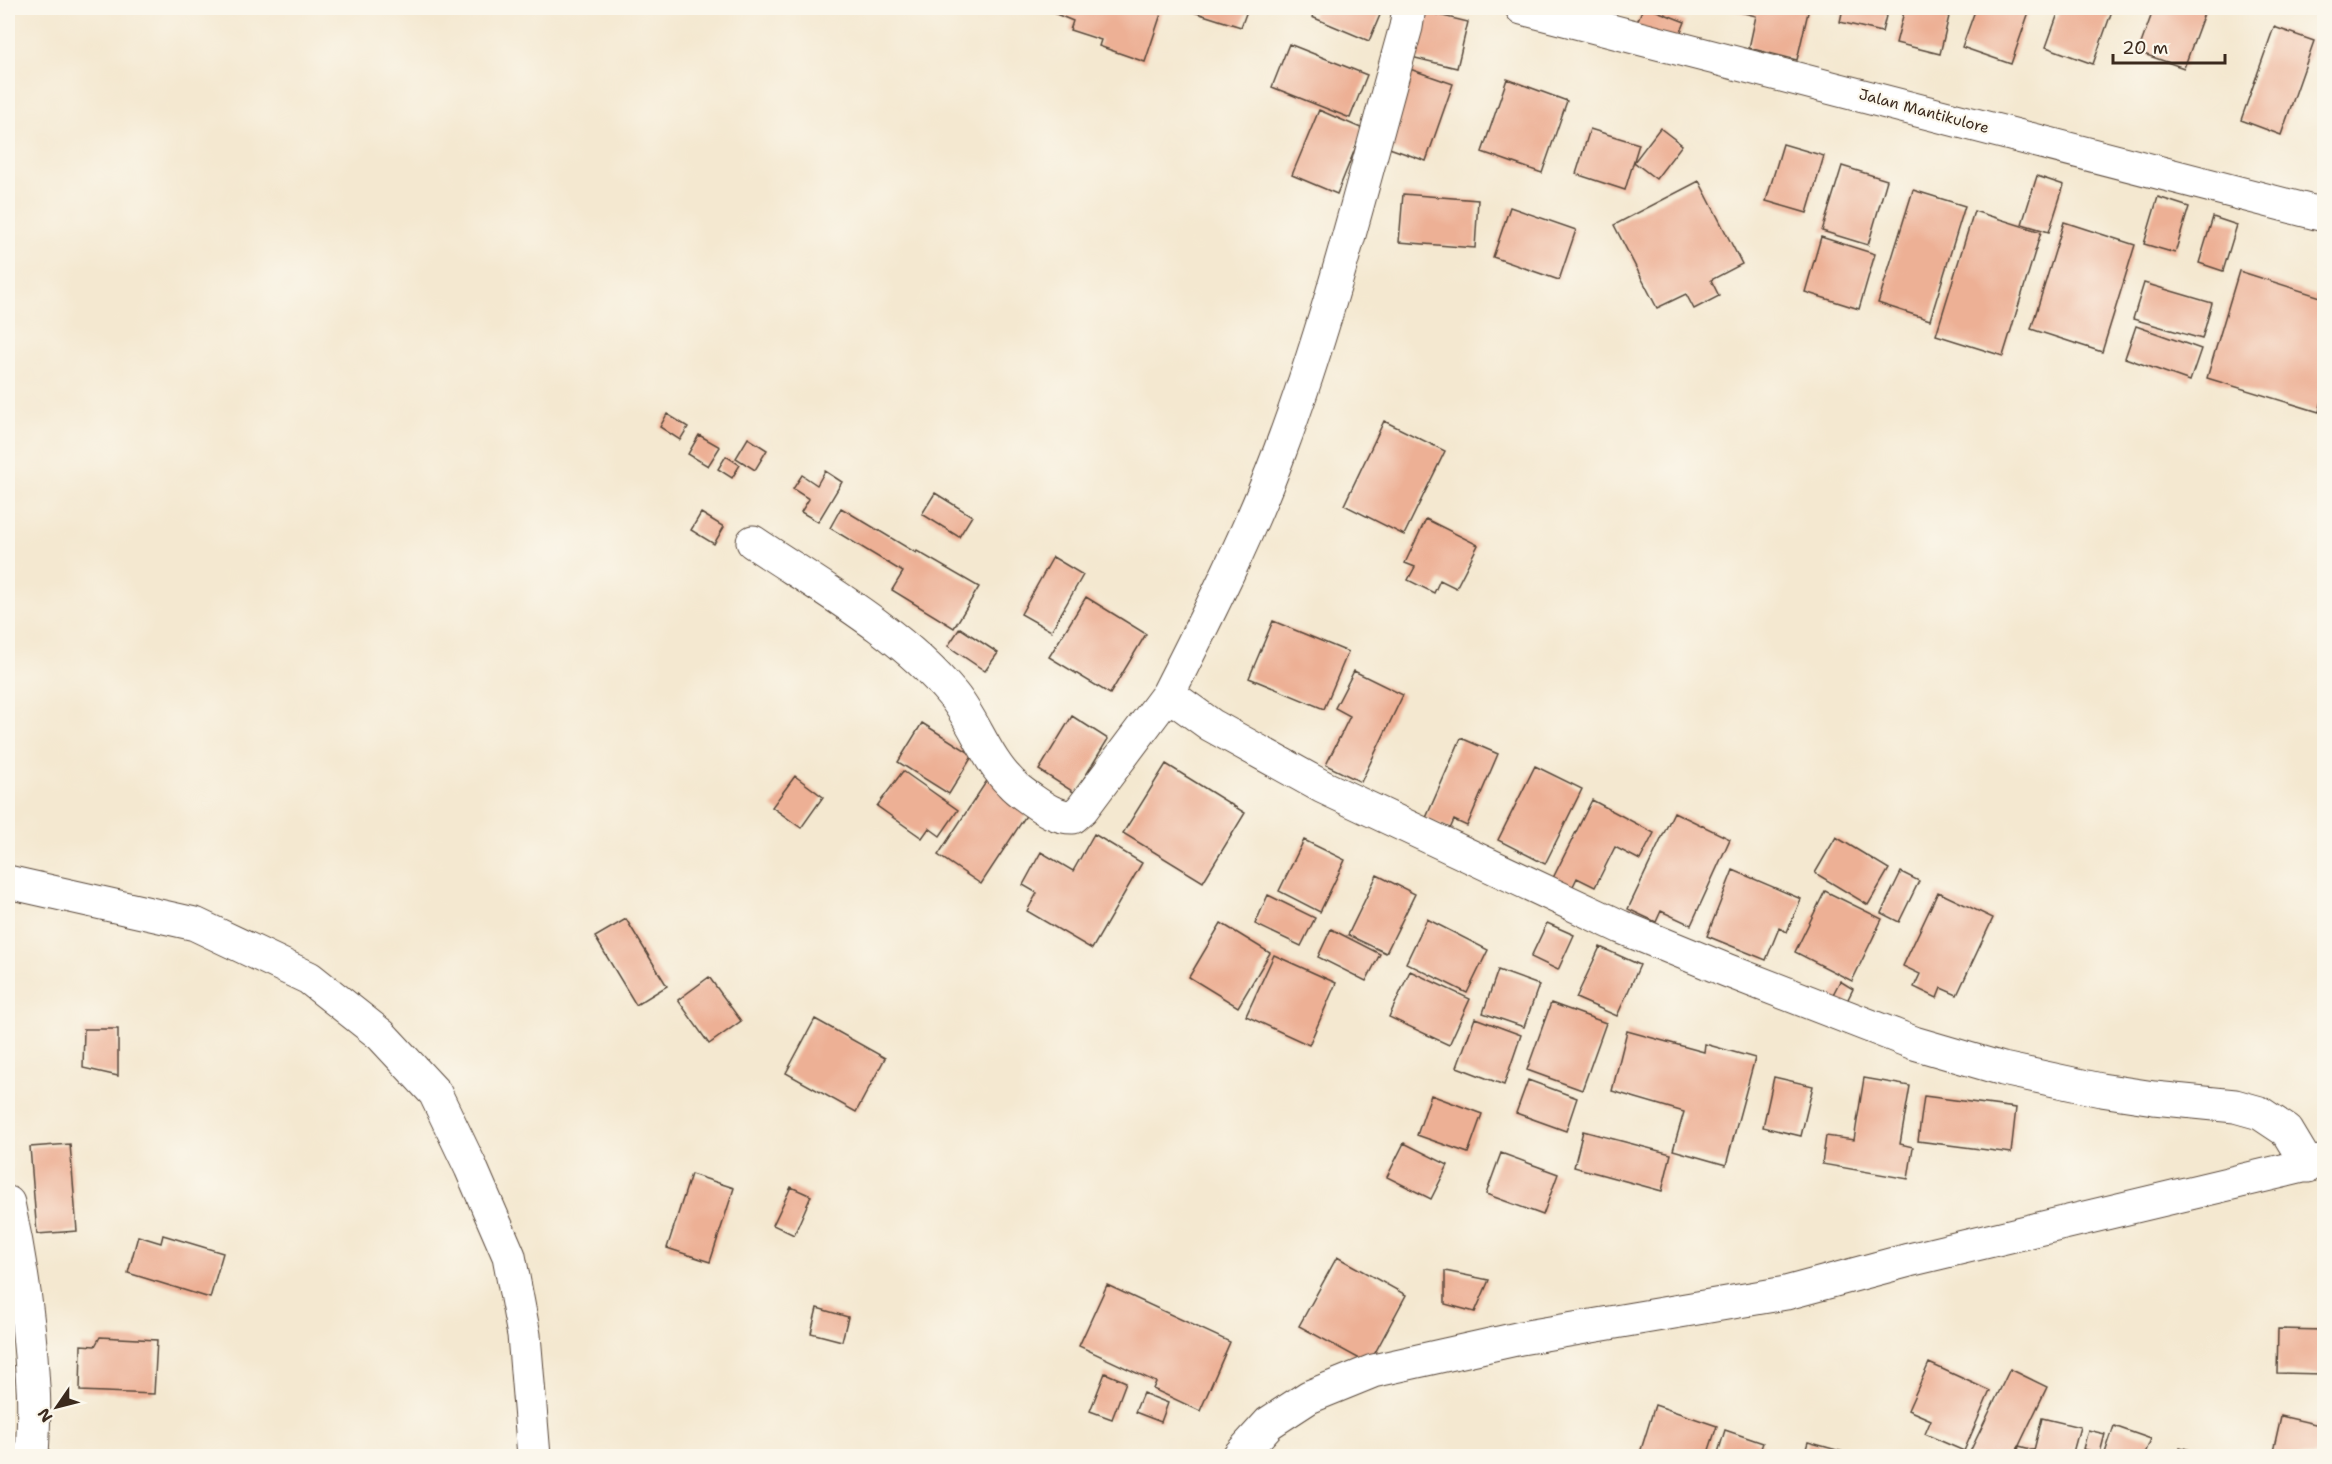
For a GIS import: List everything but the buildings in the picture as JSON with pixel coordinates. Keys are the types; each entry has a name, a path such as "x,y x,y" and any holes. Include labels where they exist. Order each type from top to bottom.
{"street":[{"path":"753,542 881,629 927,665 955,697 994,762 1010,783 1037,804 1060,817 1074,817 1168,694 1243,540 1284,441 1324,324 1406,27 1409,8"},
{"name":"Jalan Mantikulore","path":"1522,8 2325,215"},
{"path":"1168,694 1210,726 1323,787 1621,927 1726,970 1914,1043 2003,1069 2101,1090 2235,1106 2260,1113 2287,1131 2316,1163 1931,1254 1786,1293 1521,1338 1373,1371 1309,1397 1269,1423 1239,1456"},
{"path":"8,882 195,924 309,978 381,1035 435,1093 509,1256 525,1335 534,1456"},
{"path":"8,1203 25,1305 31,1362 32,1456"}]}
